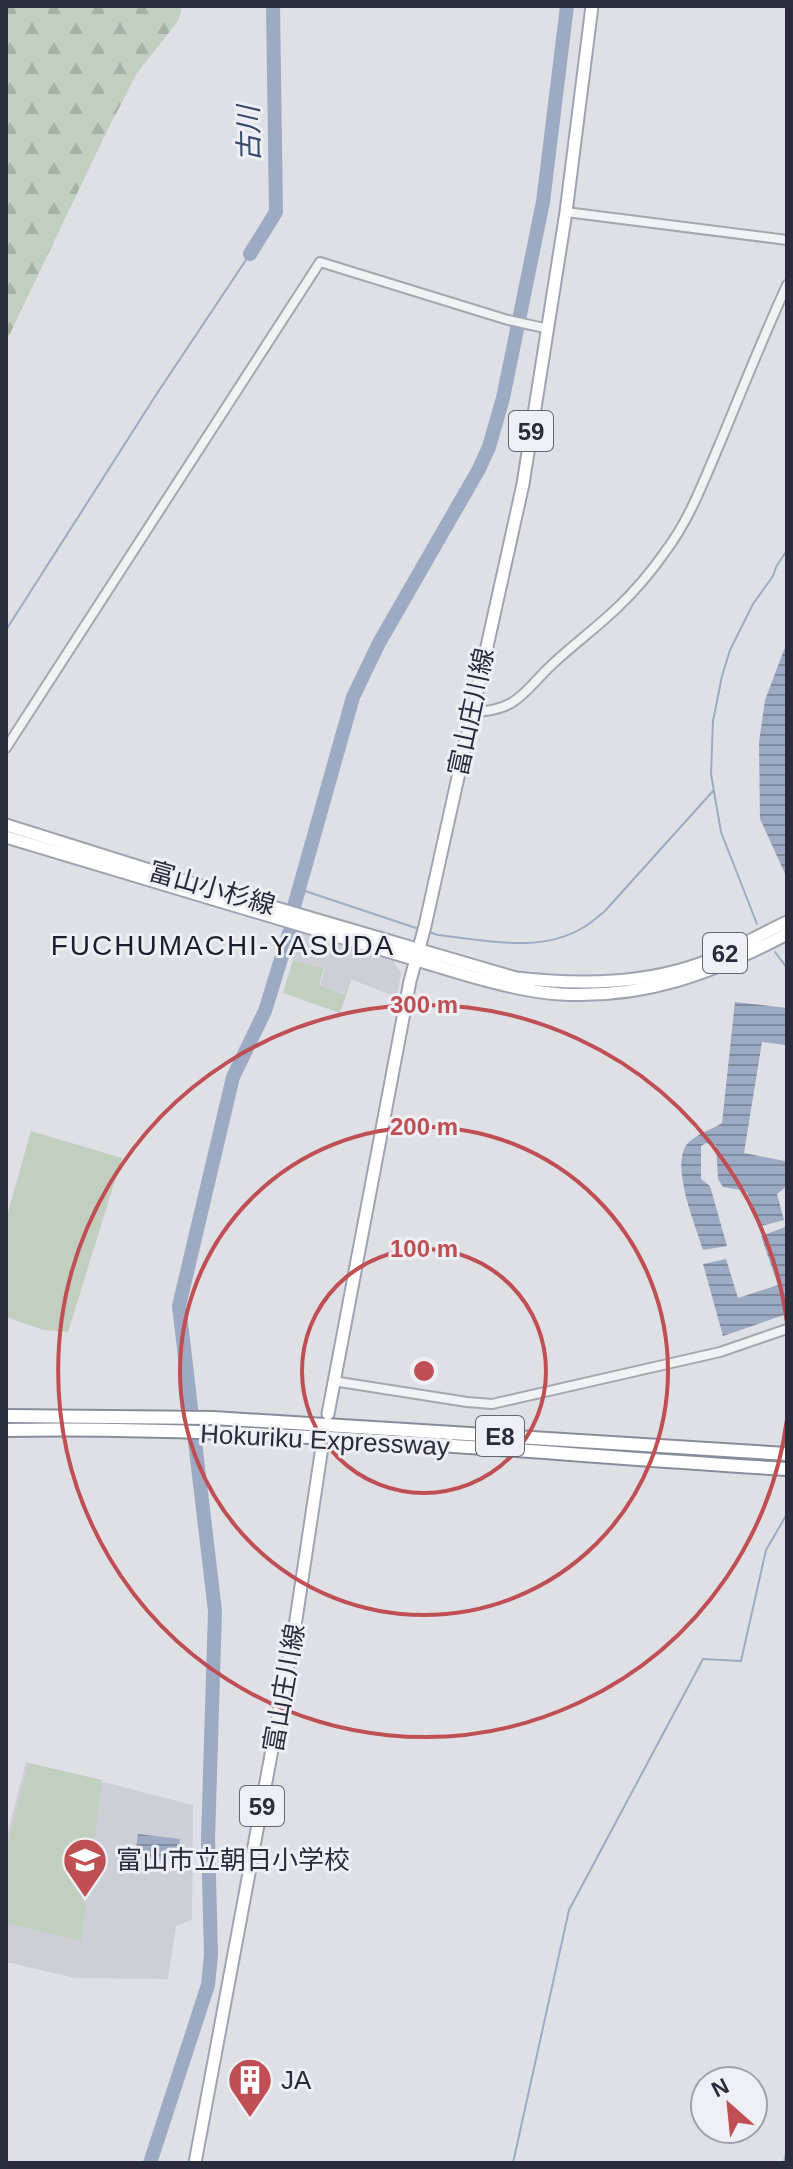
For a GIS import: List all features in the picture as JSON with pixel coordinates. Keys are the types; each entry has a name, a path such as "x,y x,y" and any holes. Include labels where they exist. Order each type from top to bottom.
{"highway":[{"name":"Hokuriku Expressway","path":"6,1416 213,1418 787,1454"},
{"name":"Hokuriku Expressway","path":"6,1430 216,1433 787,1469"}],"main road":[{"name":"富山庄川線","path":"328,1414 417,955 523,484 566,212 592,6"},
{"name":"富山小杉線","path":"6,825 515,988 560,994 611,993 662,985 713,970 787,934"},
{"name":"富山小杉線","path":"6,837 417,955 516,978 612,983 659,975 708,961 787,922"},
{"name":"富山庄川線","path":"195,2163 295,1626 322,1447"}],"street":[{"path":"566,212 787,240"},
{"path":"6,748 320,262 511,321 549,329"},
{"path":"472,712 492,712 518,699 545,670 616,609 667,550 691,512 787,285"},
{"path":"333,1381 492,1404 720,1352 787,1329"}],"shaded area":[{"path":"303,934 393,961 401,973 397,997 350,979 344,993 320,986 325,968 293,960"},
{"path":"26,1762 193,1805 192,1920 176,1926 168,1979 75,1978 6,1962 6,1839"}],"green space":[{"path":"6,6 182,6 178,21 137,73 6,342"},
{"path":"293,960 324,968 319,985 344,994 351,980 340,1013 283,993"},
{"path":"31,1131 122,1158 68,1332 44,1330 6,1317 6,1219"},
{"path":"29,1763 102,1780 81,1941 6,1923 6,1849"}],"water":[{"path":"787,642 787,878 760,819 759,742 765,700"},
{"path":"735,1002 787,1008 787,1045 762,1042 744,1153 785,1161 786,1187 777,1194 784,1220 761,1226 747,1192 723,1187 718,1179 716,1145 706,1143 701,1146 701,1179 710,1186 727,1246 703,1250 682,1179 681,1164 683,1151 689,1142 722,1123"},
{"path":"785,1227 787,1314 723,1336 703,1264 726,1259 738,1298 778,1285 761,1236"},
{"path":"138,1834 180,1839 177,1862 135,1856"}],"waterway":[{"name":"古川","path":"250,254 276,212 273,6"},
{"path":"295,903 353,697 379,643 489,447 503,398 543,202 567,6"},
{"path":"6,630 250,254"},
{"path":"757,924 721,832 711,774 713,721 730,650 753,604 787,550"},
{"path":"429,932 512,943 531,943 567,935 604,912 713,791"},
{"path":"299,889 419,929"},
{"path":"150,2163 208,1985 211,1955 208,1839 215,1611 179,1306 233,1077 265,1011 289,933"},
{"path":"775,952 787,968"},
{"path":"513,2163 569,1910 703,1659 741,1661 766,1550 787,1514"},
{"path":"784,2163 787,2147"}],"place":[{"name":"富山市立朝日小学校","path":"85,1899"},
{"name":"JA","path":"250,2119"}],"district":[{"name":"FUCHUMACHI-YASUDA","path":"223,945"}]}
